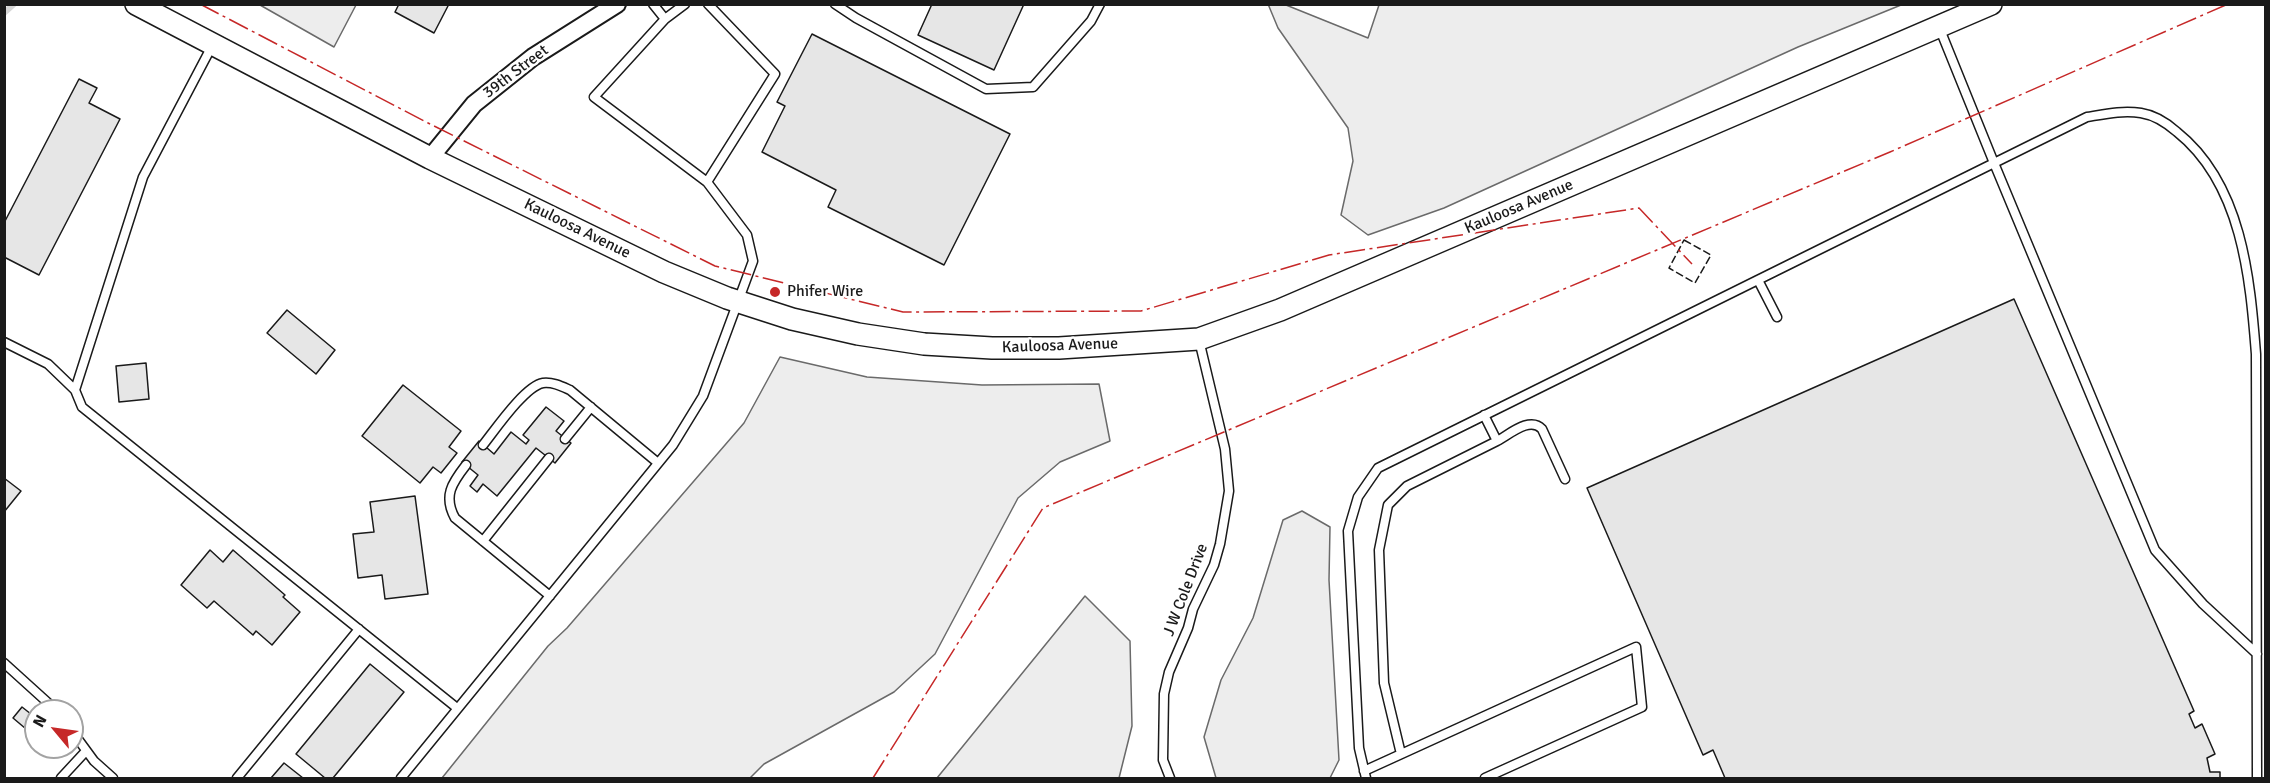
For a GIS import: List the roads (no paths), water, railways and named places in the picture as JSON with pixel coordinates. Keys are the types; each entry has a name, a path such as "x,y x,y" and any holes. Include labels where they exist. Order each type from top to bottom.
{"street":[{"name":"Kauloosa Avenue","path":"136,4 430,158 664,272 740,302 792,319 858,334 924,344 992,348 1059,348 1199,339 1280,310 1990,4"},
{"name":"39th Street","path":"430,158 474,104 533,57 617,4"}],"lane":[{"path":"653,4 665,19"},
{"path":"401,778 673,445 703,396 740,302 753,261 747,235 707,182 594,97 665,19 685,4"},
{"path":"707,182 775,74 708,4"},
{"path":"835,4 856,18 986,89 1033,87 1091,21 1100,4"},
{"path":"1939,27 2155,550 2203,604 2257,654"},
{"path":"75,390 143,177 213,43"},
{"path":"1485,778 1642,707 1636,647 1401,754 1365,775 1359,748 1348,531 1358,497 1378,468 2087,117 2114,112 2143,113 2168,124 2193,145 2218,178 2238,231 2252,298 2256,354 2257,778"},
{"path":"1758,280 1777,317"},
{"name":"J W Cole Drive","path":"1170,778 1163,760 1164,693 1169,672 1188,628 1193,609 1214,565 1229,491 1225,449 1199,339"},
{"path":"4,342 48,364 75,390 82,407 457,708"},
{"path":"483,445 529,390 541,383 558,384 570,390 658,463"},
{"path":"565,439 591,407"},
{"path":"1484,416 1497,441"},
{"path":"1401,754 1384,683 1379,550 1388,506 1407,486 1531,423 1538,424 1542,429 1565,479"},
{"path":"483,541 549,458"},
{"path":"466,465 450,490 449,507 455,518 550,596"},
{"path":"237,778 359,628"},
{"path":"4,663 44,699"},
{"path":"84,748 94,761 114,778"},
{"path":"61,778 86,751"}],"waterway":[{"path":"4,13 14,4"}],"place":[{"name":"Phifer Wire","path":"775,292"}]}
